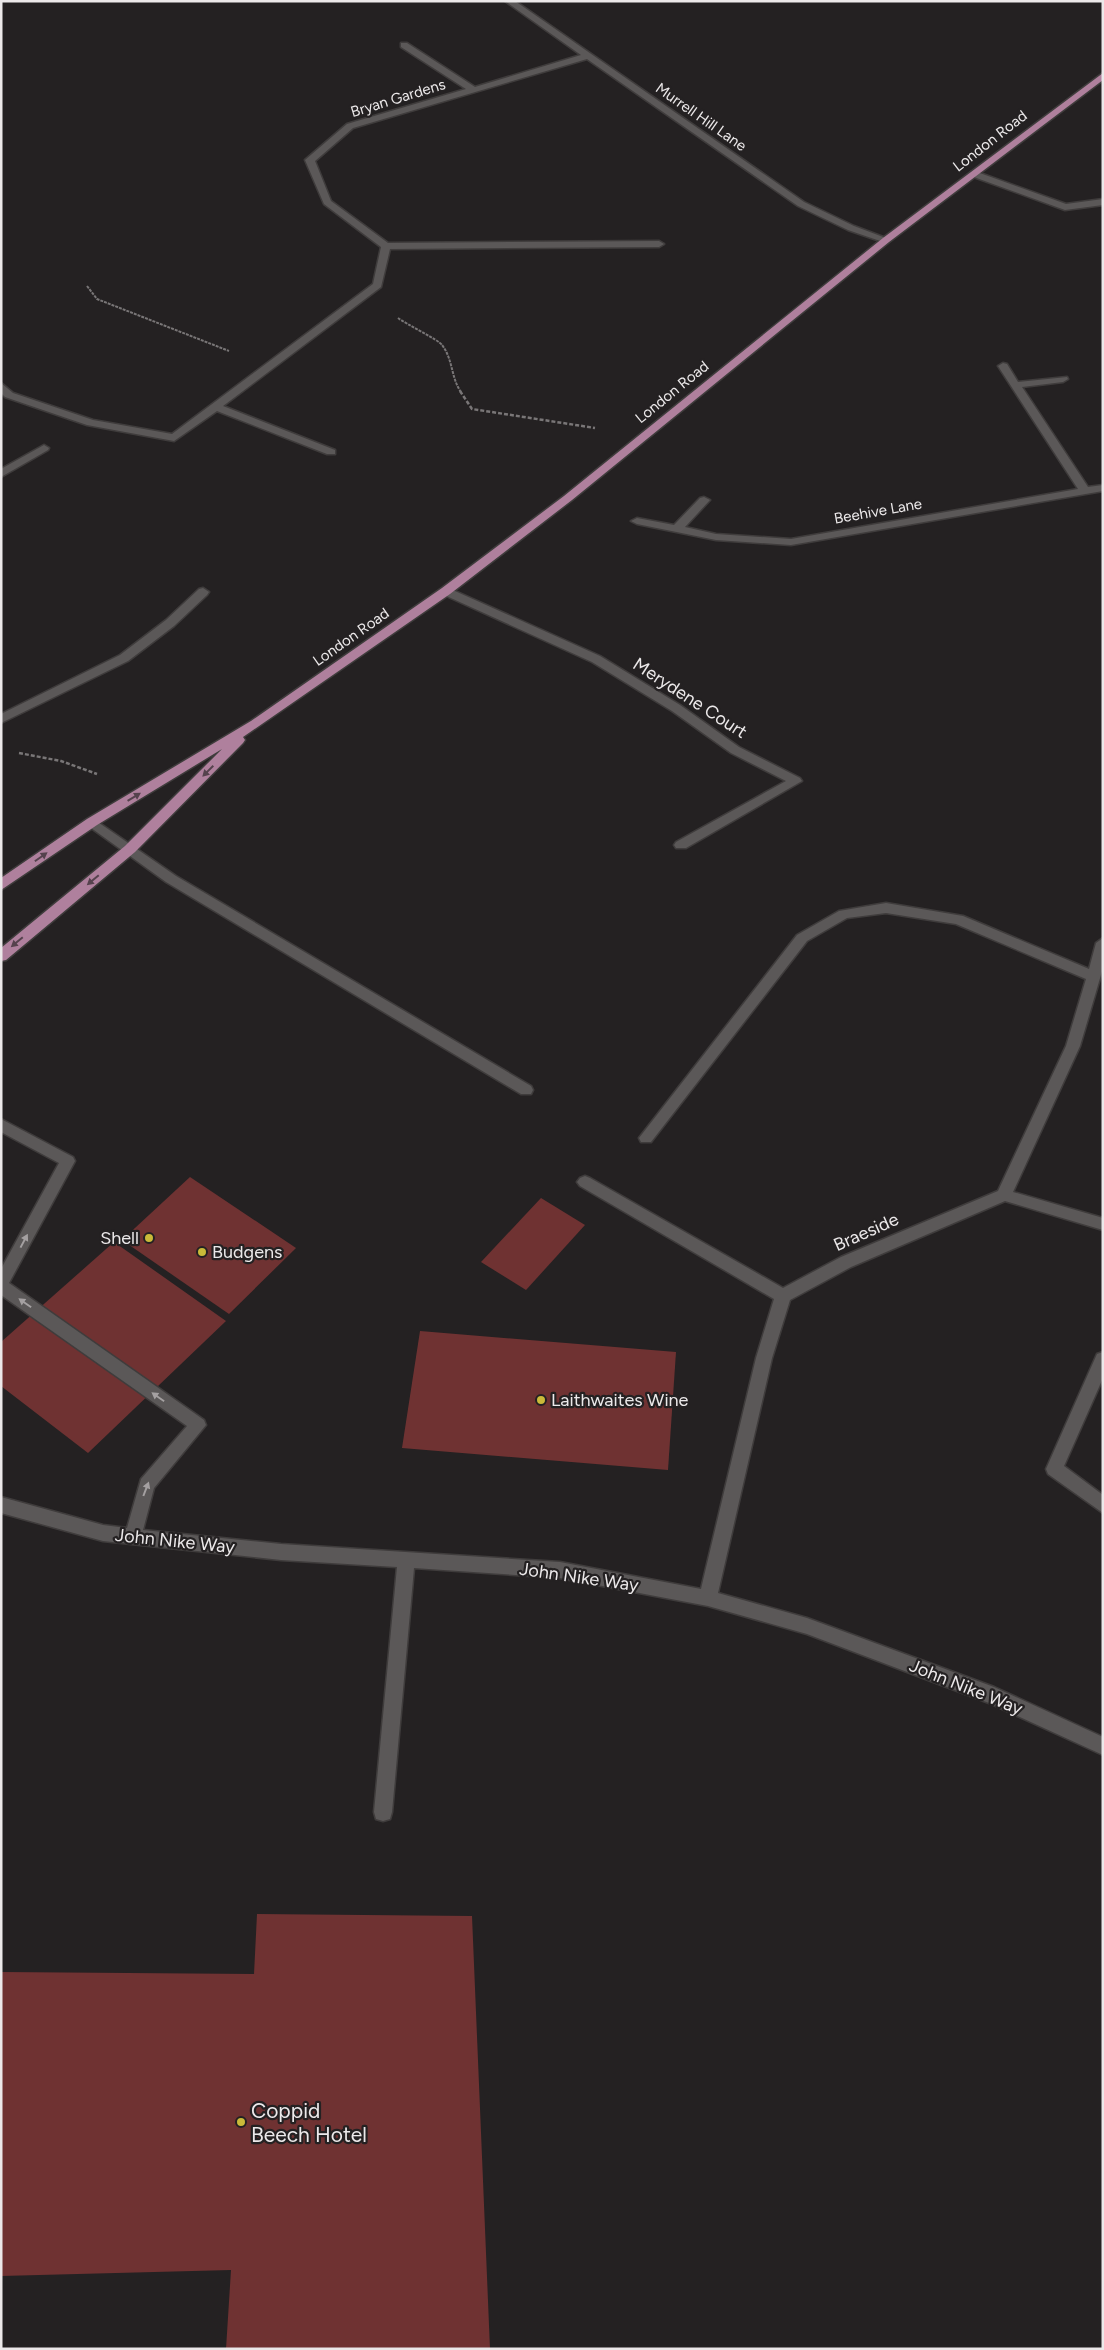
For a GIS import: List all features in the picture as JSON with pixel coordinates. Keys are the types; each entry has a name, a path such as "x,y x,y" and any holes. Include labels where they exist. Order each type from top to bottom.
{"main road":[{"name":"London Road","path":"1,885 92,822 255,724 446,591 575,492 886,240 1103,76"},
{"name":"London Road","path":"1,956 130,849 255,724"}],"street":[{"name":"Murrell Hill Lane","path":"509,1 801,204 851,228 886,240"},
{"path":"404,45 474,90"},
{"name":"Bryan Gardens","path":"386,246 327,202 310,160 350,126 588,56"},
{"path":"974,174 1065,207 1103,202"},
{"path":"1,386 9,395 91,423 174,438 378,285 386,246 659,244"},
{"path":"1003,366 1084,490"},
{"path":"1016,385 1063,380"},
{"path":"216,407 331,452"},
{"path":"1,474 44,448"},
{"name":"Beehive Lane","path":"637,521 716,537 791,542 1103,488"},
{"path":"677,529 704,500"},
{"name":"Merydene Court","path":"446,591 596,660 676,708 736,750 796,781 681,845"},
{"path":"1,719 124,658 170,623 204,592"},
{"path":"92,822 171,879 526,1090"},
{"path":"646,1138 802,938 844,914 886,908 958,919 1092,976"},
{"path":"1103,943 1073,1046 1004,1195 1103,1224"},
{"path":"1,1125 68,1161 1,1285 198,1425 147,1484 133,1536"},
{"path":"585,1182 783,1296 764,1358 708,1598"},
{"name":"Braeside","path":"783,1296 846,1262 1004,1195"},
{"path":"1103,1359 1054,1469 1103,1505"},
{"name":"John Nike Way","path":"1,1505 103,1533 281,1552 560,1570 708,1598 807,1626 994,1696 1103,1746"},
{"path":"383,1812 406,1560"}],"path":[{"path":"87,286 97,299 269,366"},
{"path":"375,287 392,292 388,300 398,318 413,329 441,343 452,364 458,388 472,409 596,428"},
{"path":"14,752 60,761 98,774"}],"building":[{"path":"190,1177 296,1248 229,1314 122,1240"},
{"path":"541,1198 585,1225 526,1290 481,1262"},
{"path":"114,1242 226,1321 88,1453 1,1386 1,1342"},
{"name":"Laithwaites Wine","path":"420,1331 676,1352 668,1470 402,1448"},
{"name":"Coppid Beech Hotel","path":"257,1914 472,1916 490,2349 226,2349 231,2270 1,2276 1,1972 254,1974"}],"place":[{"name":"Shell","path":"149,1238"},
{"name":"Budgens","path":"202,1252"},
{"name":"Laithwaites Wine","path":"541,1400"},
{"name":"Coppid Beech Hotel","path":"241,2122"}]}
